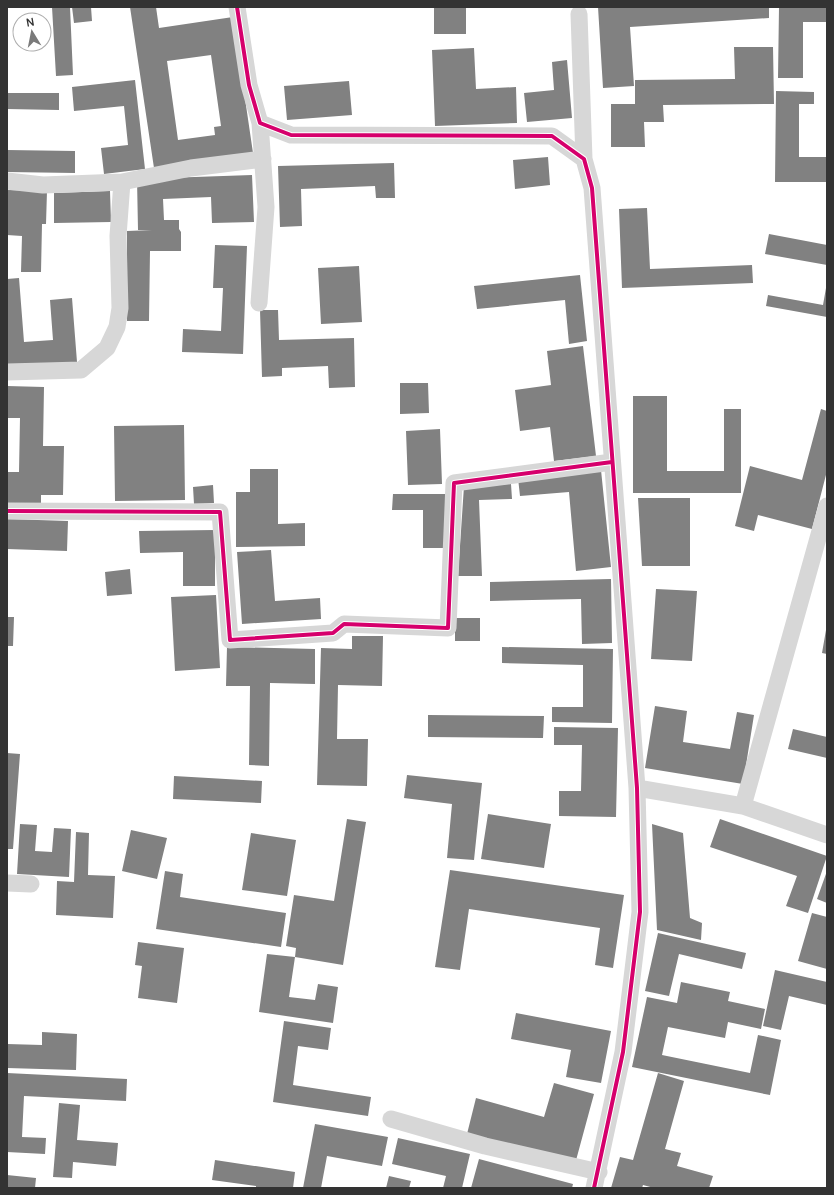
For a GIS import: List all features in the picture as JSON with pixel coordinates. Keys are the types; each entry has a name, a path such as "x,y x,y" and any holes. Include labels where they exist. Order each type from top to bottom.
{"street":[{"path":"236,7 249,85 260,123 263,159 266,207 259,303"},
{"path":"391,1119 596,1180 623,1052 640,912 638,788 592,188 584,159 579,14"},
{"path":"260,123 291,135 552,136 584,159"},
{"path":"7,181 43,185 122,182 191,168 263,159"},
{"path":"7,372 81,370 107,348 117,327 120,308 118,236 122,182"},
{"path":"7,511 220,512 230,640 333,633 344,624 448,628 454,483 612,462"},
{"path":"743,806 827,506"},
{"path":"638,788 743,806 827,835"},
{"path":"7,883 31,884"}],"building":[{"path":"52,7 70,7 73,75 56,76"},
{"path":"72,7 91,7 92,21 74,23"},
{"path":"130,7 156,7 159,28 233,17 253,153 154,168","holes":["211,55 221,126 214,127 215,135 178,140 167,61"]},
{"path":"434,7 466,7 466,34 434,34"},
{"path":"598,7 769,7 769,18 630,27 634,86 603,88"},
{"path":"779,7 827,7 827,22 803,22 803,78 778,78"},
{"path":"734,47 773,47 774,104 663,105 664,122 644,122 645,147 611,147 611,104 635,104 635,80 735,79"},
{"path":"474,48 476,89 516,87 517,123 435,126 432,50"},
{"path":"567,60 572,118 527,122 524,93 554,90 552,62"},
{"path":"135,80 145,169 104,174 101,148 128,145 124,106 74,111 72,87"},
{"path":"349,81 352,115 287,120 284,86"},
{"path":"776,91 814,92 814,104 799,104 799,157 827,157 827,182 775,182"},
{"path":"7,93 59,93 59,110 7,109"},
{"path":"7,150 75,151 75,173 7,172"},
{"path":"548,157 550,185 515,189 513,160"},
{"path":"394,163 395,198 376,198 375,186 301,189 302,226 280,227 278,166"},
{"path":"252,175 254,222 212,223 211,197 163,199 164,220 179,220 179,229 181,232 181,251 150,251 149,321 127,321 127,231 152,230 138,230 137,179"},
{"path":"7,190 47,191 46,224 42,224 41,272 21,272 22,236 7,235"},
{"path":"110,191 111,222 54,223 54,193"},
{"path":"647,208 650,269 752,265 753,283 622,288 619,209"},
{"path":"769,234 827,245 827,265 765,254"},
{"path":"215,245 247,246 243,354 182,352 183,329 221,331 223,288 213,288"},
{"path":"359,266 362,322 321,324 318,268"},
{"path":"580,275 587,341 569,344 565,300 477,309 474,286"},
{"path":"19,278 24,342 53,340 50,300 72,298 77,362 7,367 7,279"},
{"path":"826,288 827,317 766,306 768,295 823,305"},
{"path":"260,310 278,310 279,340 354,338 355,387 329,388 328,366 282,368 282,376 262,377"},
{"path":"583,346 596,456 554,461 550,427 520,431 515,390 551,385 547,351"},
{"path":"400,383 428,383 429,413 400,414"},
{"path":"7,386 44,387 43,446 64,446 63,495 41,495 41,508 7,507 7,472 19,472 20,418 7,418"},
{"path":"633,396 667,396 667,471 724,471 724,409 741,409 741,493 633,493"},
{"path":"821,409 827,411 827,471 812,529 758,515 754,531 735,526 750,466 802,480"},
{"path":"184,425 185,500 115,501 114,426"},
{"path":"440,429 442,484 408,485 406,431"},
{"path":"250,469 278,469 278,524 305,523 305,546 236,547 236,492 250,492"},
{"path":"601,470 611,567 576,571 569,492 520,496 518,478"},
{"path":"511,484 512,499 479,500 482,576 458,576 464,486"},
{"path":"213,485 214,503 194,504 193,487"},
{"path":"393,494 447,494 446,548 423,548 423,510 392,510"},
{"path":"638,498 690,498 690,566 642,566"},
{"path":"7,519 68,521 67,551 7,549"},
{"path":"215,530 215,586 183,586 183,552 140,553 139,531"},
{"path":"271,550 275,601 320,598 321,619 242,624 237,552"},
{"path":"130,569 132,594 107,596 105,572"},
{"path":"611,579 612,643 582,644 581,599 490,601 490,582"},
{"path":"656,589 697,591 692,661 651,659"},
{"path":"216,595 220,668 175,671 171,597"},
{"path":"7,617 14,617 13,646 7,646"},
{"path":"455,618 480,618 480,641 455,641"},
{"path":"827,630 827,654 822,653"},
{"path":"352,636 383,636 382,686 338,685 337,739 368,739 367,786 317,785 321,648 352,649"},
{"path":"227,647 315,649 315,684 270,683 269,766 249,765 250,686 226,686"},
{"path":"502,647 613,649 612,723 552,722 552,707 583,707 583,665 502,663"},
{"path":"655,706 687,711 683,742 730,749 737,712 754,715 743,784 645,768"},
{"path":"428,715 544,716 543,738 428,737"},
{"path":"554,727 618,728 616,817 559,816 559,791 581,791 582,745 554,745"},
{"path":"793,729 827,737 827,758 788,749"},
{"path":"7,753 20,754 13,849 7,849"},
{"path":"407,775 482,783 474,860 447,858 452,804 404,798"},
{"path":"174,776 262,781 261,803 173,799"},
{"path":"488,814 551,824 544,868 481,859"},
{"path":"347,819 366,822 343,965 295,957 296,948 286,946 294,895 334,901"},
{"path":"720,819 827,856 808,913 786,906 797,876 710,847"},
{"path":"20,824 37,825 35,851 52,852 54,828 71,829 69,877 17,874"},
{"path":"652,824 683,833 690,918 702,923 701,940 657,930"},
{"path":"131,830 167,838 157,879 122,871"},
{"path":"76,832 89,833 88,875 115,876 113,918 56,915 57,881 74,882"},
{"path":"251,833 296,840 287,896 242,890"},
{"path":"450,870 624,895 613,968 595,965 600,928 469,909 460,970 435,967"},
{"path":"165,871 183,874 180,897 286,913 281,947 156,929"},
{"path":"827,871 827,903 817,899"},
{"path":"812,913 827,917 827,969 798,961"},
{"path":"658,933 746,953 742,969 679,954 669,996 645,991"},
{"path":"138,942 184,948 177,1003 138,998 142,966 135,965"},
{"path":"267,954 295,957 289,997 315,1000 318,984 338,987 333,1023 259,1012"},
{"path":"775,970 827,982 827,1005 789,996 781,1030 763,1026"},
{"path":"681,982 730,992 728,1001 765,1009 761,1029 728,1022 725,1038 668,1027 662,1055 750,1073 758,1035 781,1040 770,1095 632,1067 647,997 677,1003"},
{"path":"516,1013 611,1031 601,1083 566,1077 571,1050 511,1039"},
{"path":"284,1021 331,1028 328,1050 298,1046 293,1085 371,1097 368,1116 273,1102"},
{"path":"42,1032 77,1034 76,1070 7,1068 7,1044 42,1045"},
{"path":"7,1073 127,1079 126,1101 24,1096 22,1137 46,1138 45,1154 7,1152"},
{"path":"658,1073 684,1081 665,1149 681,1153 677,1166 713,1176 709,1188 654,1188 643,1185 642,1188 611,1188 620,1157 633,1160"},
{"path":"554,1083 594,1094 575,1164 467,1134 476,1098 544,1117"},
{"path":"59,1103 80,1105 77,1140 118,1143 116,1166 73,1162 72,1178 53,1177"},
{"path":"315,1124 388,1137 382,1166 327,1156 321,1188 303,1188"},
{"path":"398,1138 470,1154 462,1188 443,1188 446,1176 392,1164"},
{"path":"479,1159 573,1184 572,1188 471,1188"},
{"path":"215,1160 295,1172 293,1188 256,1188 256,1186 212,1180"},
{"path":"7,1175 36,1178 35,1188 7,1188"},
{"path":"389,1176 411,1181 409,1188 386,1188"}],"cycle path":[{"path":"237,7 249,85 260,123 291,135 552,136 584,159 592,188 637,788 640,912 623,1052 594,1188"},
{"path":"7,511 220,512 230,640 333,633 344,624 448,628 454,483 612,462"}]}
